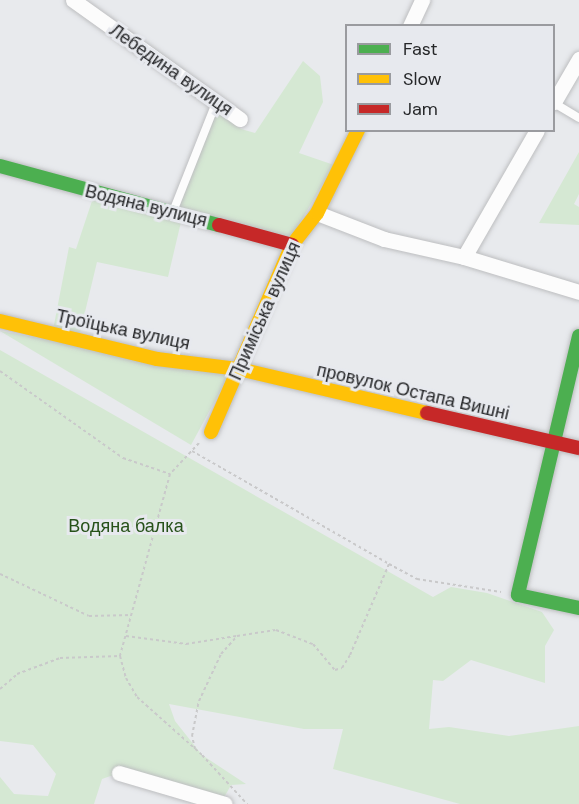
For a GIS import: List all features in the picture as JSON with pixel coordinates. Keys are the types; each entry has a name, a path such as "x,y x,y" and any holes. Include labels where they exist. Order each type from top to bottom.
{"street":[{"name":"Лебедина вулиця","path":"73,0 240,119"},
{"path":"411,24 422,0"},
{"path":"555,101 579,59"},
{"name":"Приміська вулиця","path":"211,432 292,245 317,213 357,132"},
{"path":"464,257 536,132"},
{"name":"Водяна вулиця","path":"0,166 292,245"},
{"path":"317,213 384,239 464,257 579,292"},
{"name":"Троїцька вулиця","path":"0,321 157,359 239,369"},
{"path":"579,336 551,441 518,595 579,608"},
{"name":"провулок Остапа Вишні","path":"239,369 579,448"},
{"path":"119,773 225,804"}],"lane":[{"path":"172,213 216,103"},
{"path":"555,104 579,118"}],"path":[{"path":"0,371 123,459 170,474"},
{"path":"211,432 170,474 120,656 126,678 137,697 195,749 247,804"},
{"path":"192,451 417,579 518,595"},
{"path":"126,636 186,644 276,630 314,645 335,670 342,668 389,564"},
{"path":"0,574 89,616 132,615"},
{"path":"195,749 192,736 198,701 221,654 237,636"},
{"path":"0,689 17,674 60,658 120,656"}],"green space":[{"path":"303,61 320,76 323,102 299,153 334,165 289,241 178,210 217,110 241,129 255,133"},
{"path":"579,152 579,194 574,204 579,207 579,225 539,223"},
{"path":"93,198 181,222 168,277 97,262 79,337 53,330 69,247 76,249"},
{"path":"0,331 230,373 191,445"},
{"name":"Водяна балка","path":"0,350 433,597 451,587 487,593 542,612 554,630 545,646 545,683 471,660 443,681 433,680 429,729 449,727 509,736 579,726 579,804 460,804 333,769 343,729 304,729 169,704 175,721 202,755 246,784 231,785 221,803 119,773 102,779 94,804 0,804 0,777 14,794 48,796 56,774 33,745 0,741"}],"traffic: fast":[{"path":"0,166 219,225"},
{"path":"579,336 518,595 579,608"}],"traffic: slow":[{"path":"211,432 292,245 317,213 357,132"},
{"path":"0,321 157,359 239,369 427,413"}],"traffic: jam":[{"path":"219,225 292,245"},
{"path":"427,413 579,448"}]}
